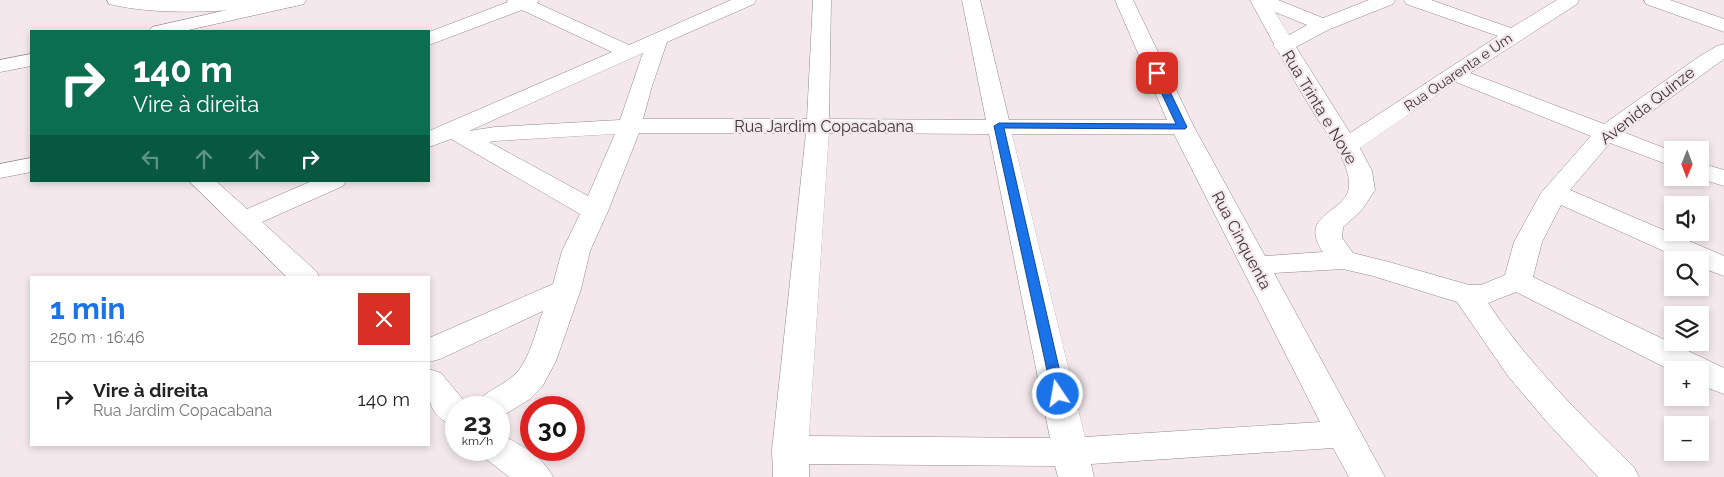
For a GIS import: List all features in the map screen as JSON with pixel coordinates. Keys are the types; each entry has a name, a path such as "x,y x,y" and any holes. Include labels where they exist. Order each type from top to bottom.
{"street":[{"path":"419,30 498,0"},
{"path":"449,136 747,0"},
{"path":"822,0 818,125 791,464 1073,465 1343,434"},
{"path":"971,0 1073,465"},
{"name":"Rua Cinquenta","path":"1124,0 1182,127 1367,477"},
{"path":"1260,0 1323,25"},
{"name":"Rua Trinta e Nove","path":"1260,0 1283,46 1346,146 1362,178 1363,189 1351,207 1330,224 1326,230 1328,238 1343,260"},
{"path":"1283,46 1323,25 1386,0"},
{"path":"1413,0 1513,35"},
{"name":"Rua Quarenta e Um","path":"1346,146 1513,35 1570,0"},
{"path":"1653,0 1724,26"},
{"path":"119,1 162,6 294,1"},
{"path":"164,30 294,1"},
{"path":"430,39 523,1 630,53"},
{"path":"509,396 530,379 540,361 566,289 576,251 595,211 630,126 641,86 658,40"},
{"name":"Avenida Quinze","path":"1517,281 1524,262 1528,242 1554,192 1605,134 1707,60 1724,50"},
{"path":"0,66 30,60"},
{"path":"1454,74 1664,156"},
{"name":"Rua Jardim Copacabana","path":"449,136 630,126 1182,127"},
{"path":"449,136 595,211"},
{"path":"0,157 30,152"},
{"path":"0,171 30,165"},
{"path":"1709,173 1724,178"},
{"path":"202,182 304,276"},
{"path":"243,221 332,182"},
{"path":"1554,192 1724,267"},
{"path":"1256,265 1343,260 1379,268 1468,295 1485,294 1517,281 1681,361"},
{"path":"430,351 566,289"},
{"path":"1468,295 1489,329 1518,367 1579,435 1622,477"},
{"path":"1709,375 1724,382"},
{"path":"430,382 445,400"},
{"path":"510,458 535,477"}],"route":[{"path":"1058,394 999,126 1182,127 1157,73"}]}
